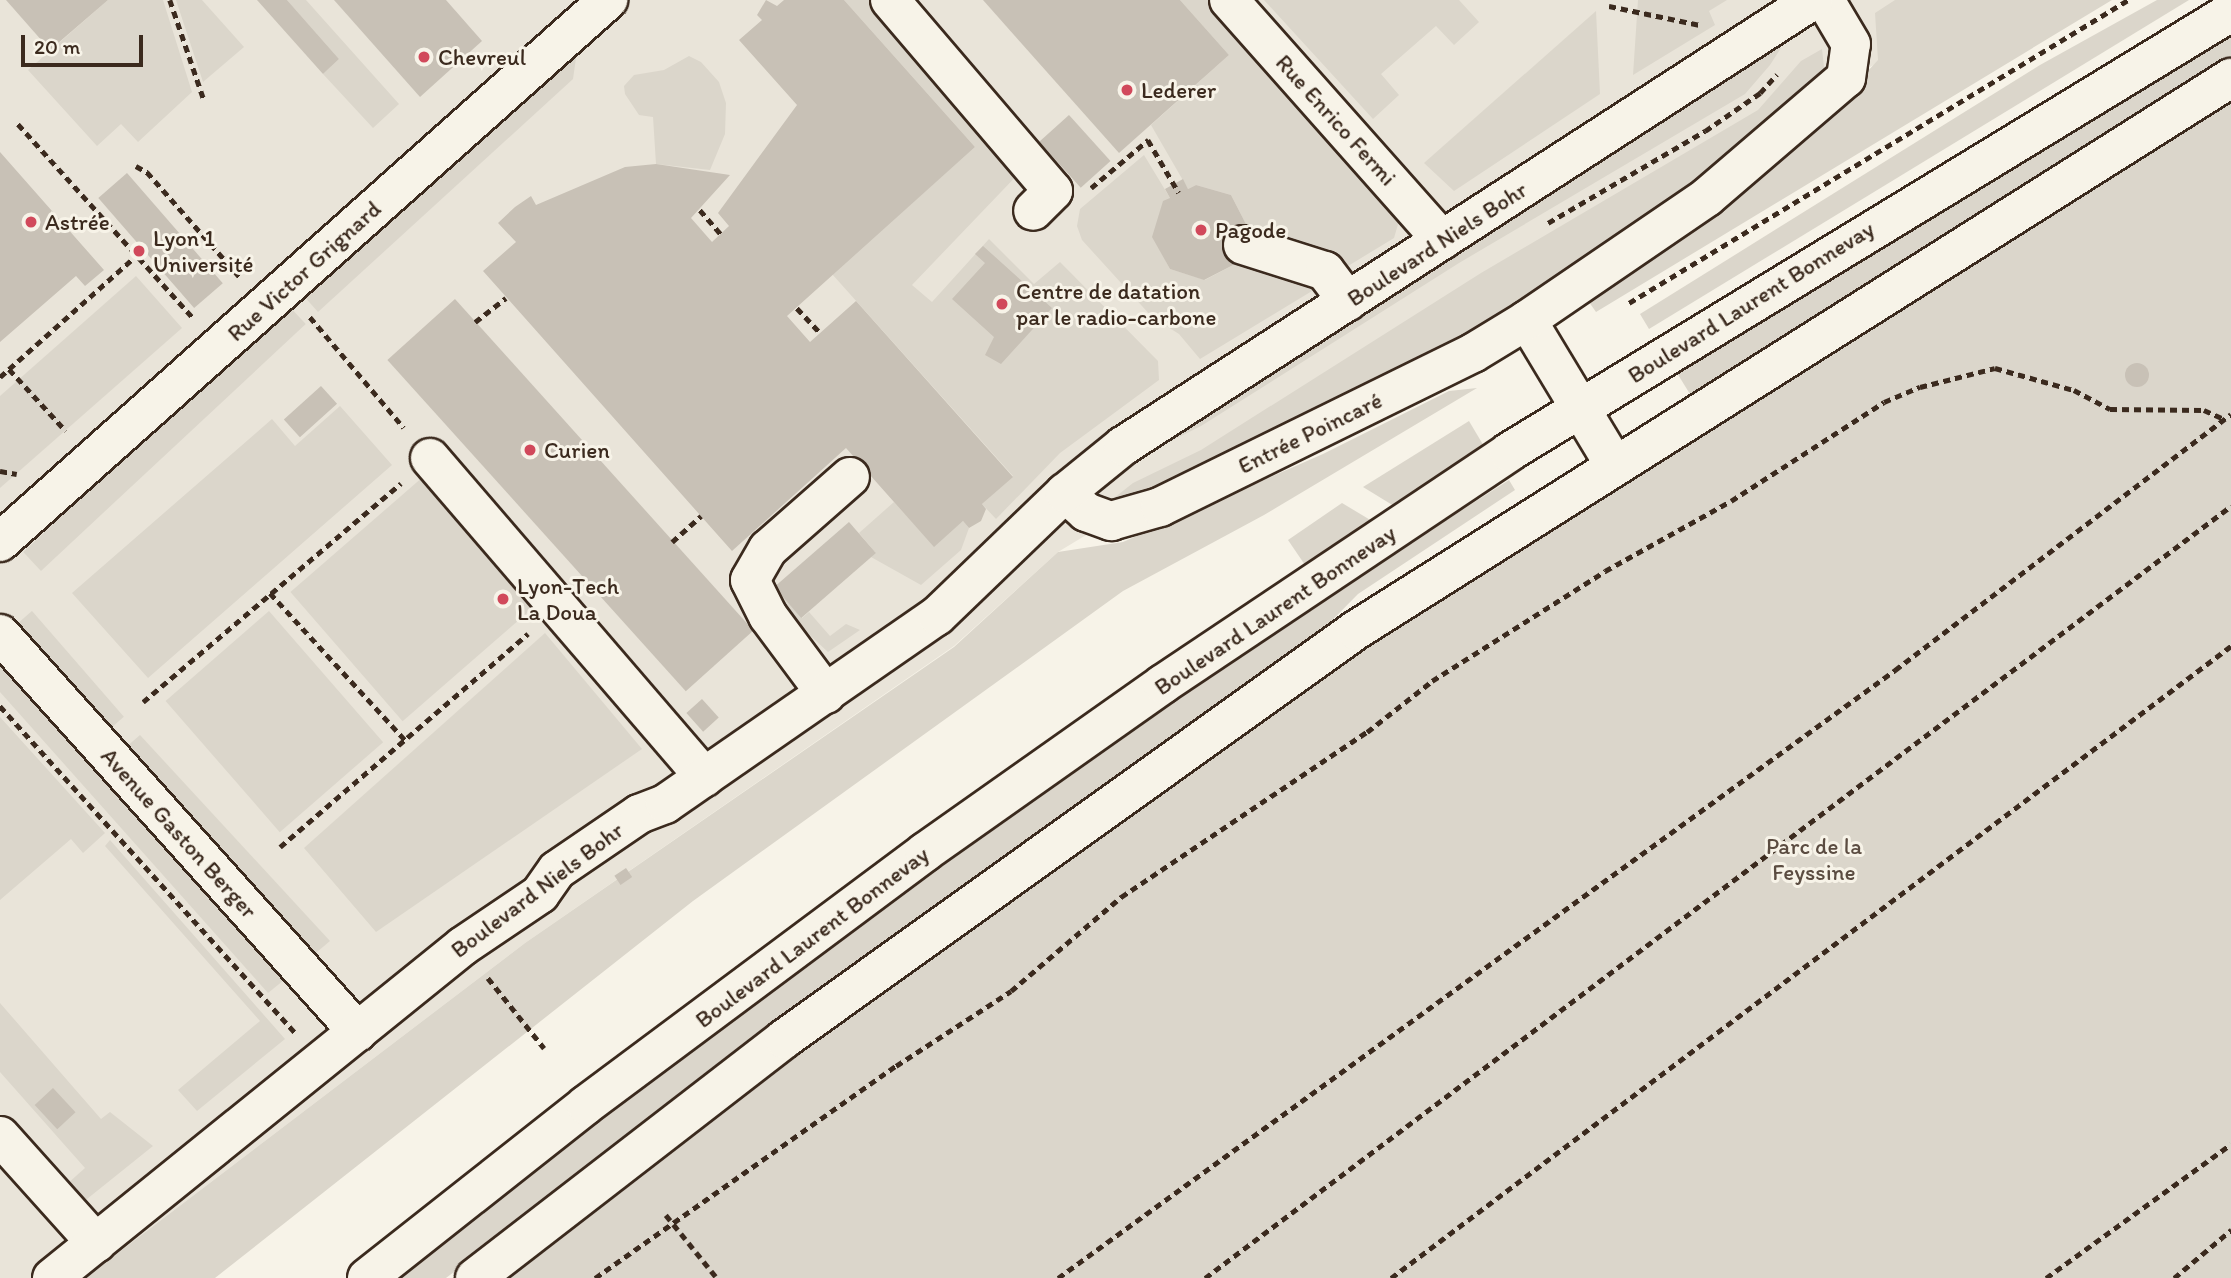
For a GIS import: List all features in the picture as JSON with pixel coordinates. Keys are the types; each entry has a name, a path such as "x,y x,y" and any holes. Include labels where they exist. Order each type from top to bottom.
{"street":[{"name":"Rue Victor Grignard","path":"0,542 608,0"},
{"path":"890,0 1043,201"},
{"name":"Rue Enrico Fermi","path":"1229,0 1442,240"},
{"name":"Boulevard Niels Bohr","path":"52,1278 463,946 540,894 557,870 639,814 665,804 937,616 1075,502 1123,446 1813,0"},
{"name":"Entrée Poincaré","path":"1075,502 1111,522 1160,507 1473,353 1527,320 1707,197 1846,78 1852,44 1825,0"},
{"name":"Boulevard Laurent Bonnevay","path":"367,1278 586,1105 925,852 1163,684 1580,408 2231,12"},
{"path":"475,1278 784,1039 1356,630 2231,78"},
{"path":"1242,245 1325,271 1348,302"},
{"path":"1527,320 1615,466"},
{"path":"430,458 704,777"},
{"path":"826,694 768,615 750,580 768,549 850,477"},
{"name":"Avenue Gaston Berger","path":"0,634 358,1032"},
{"path":"0,1136 96,1243"}],"path":[{"path":"170,0 204,100"},
{"path":"1623,307 2128,0"},
{"path":"1609,6 1709,26"},
{"path":"18,124 201,326"},
{"path":"1043,201 1075,201 1148,140 1179,193"},
{"path":"136,166 147,172 247,285"},
{"path":"700,210 721,234"},
{"path":"0,376 137,255"},
{"path":"143,702 430,458 284,288"},
{"path":"475,322 506,298"},
{"path":"797,308 820,334"},
{"path":"595,1278 884,1074 1011,991 1121,897 1367,732 1432,681 1605,571 1731,500 1884,402 1920,387 1995,368 2074,390 2110,410 2132,413 2203,410 2224,419"},
{"path":"9,369 74,439"},
{"path":"1058,1278 1895,670 2231,414"},
{"path":"1205,1278 2231,506"},
{"path":"672,542 701,516"},
{"path":"270,593 405,740"},
{"path":"280,847 558,609"},
{"path":"1391,1278 2231,646"},
{"path":"0,706 298,1037 306,1075"},
{"path":"478,966 544,1048"},
{"path":"2046,1278 2231,1144"},
{"path":"666,1214 717,1278"},
{"path":"2174,1278 2231,1230"}],"shaded area":[{"name":"Lyon-Tech La Doua","path":"0,0 1998,0 1801,103 1058,552 954,646 525,943 85,1278 0,1278"}],"green space":[{"path":"108,0 163,0 192,92 138,142 121,124 97,146 28,70"},
{"path":"176,0 202,0 244,47 203,82"},
{"path":"287,0 306,0 399,104 373,128 323,74 339,59"},
{"path":"844,0 877,0 1022,170 912,285 932,302 989,239 1034,284 1060,262 1158,361 1159,380 1060,453 996,519 982,504 1013,476 832,274 975,147"},
{"path":"1180,0 1212,0 1401,214 1394,238 1348,266 1246,233 1248,228 1231,195 1196,185 1188,189 1151,125 1229,55"},
{"path":"1264,0 1459,0 1479,22 1454,45 1436,26 1381,74 1399,95 1373,119"},
{"path":"1638,0 1727,0 1709,11 1715,25 1633,75"},
{"path":"1895,0 2112,0 1596,312 1584,295 1843,98 1878,60 1875,13"},
{"path":"2157,0 2189,0 1649,329 1640,314 2040,65"},
{"path":"1596,11 1600,94 1454,191 1424,163"},
{"path":"2231,36 2231,61 1693,399 1677,373"},
{"path":"1777,46 1781,48 1770,65 1745,94 1459,263 1201,426 1133,460"},
{"path":"1822,49 1825,76 1793,111 1502,323 1132,501 1114,498 1133,483 1201,450 1481,273 1758,110 1801,61"},
{"path":"577,51 573,79 318,312 302,294"},
{"path":"689,56 701,62 719,82 726,103 725,134 710,170 656,164 653,117 639,115 625,94 624,86 634,75 664,70"},
{"name":"Parc de la Feyssine","path":"2231,102 2231,1278 505,1278 789,1058 1340,665"},
{"path":"1144,155 1170,198 1153,237 1170,269 1205,280 1237,263 1310,279 1312,291 1200,359 1179,334 1152,317 1082,240 1077,226 1080,209"},
{"path":"136,276 182,328 0,488 0,396"},
{"path":"288,305 306,324 41,571 23,552"},
{"path":"1477,388 1264,515 1123,591 693,901 215,1278 85,1278 525,943 954,647 1058,552 1123,542 1323,454 1449,391"},
{"path":"340,406 392,465 148,678 72,593 272,419 295,446"},
{"path":"1469,421 1485,448 1394,506 1363,487"},
{"path":"424,476 536,605 403,721 290,592"},
{"path":"1509,480 1515,490 1358,594 1299,654 911,924 446,1278 395,1278 711,1032 882,905 1271,632"},
{"path":"894,502 934,546 963,521 969,528 961,550 921,585 871,557 875,552 859,533"},
{"path":"1342,503 1372,521 1305,565 1288,540"},
{"path":"775,588 802,618 809,612 830,636 846,624 860,630 828,652 802,628"},
{"path":"32,611 124,717 108,730 16,625"},
{"path":"269,611 383,742 280,832 166,701"},
{"path":"545,633 642,749 376,932 304,848"},
{"path":"0,665 284,980 268,993 0,692"},
{"path":"0,717 105,833 83,853 71,839 0,900"},
{"path":"140,735 330,941 311,957 125,748"},
{"path":"110,840 285,1039 197,1111 178,1090 260,1021 105,846"},
{"path":"0,1003 101,1119 110,1112 153,1146 82,1203 67,1184 85,1168 0,1072"}],"building":[{"path":"6,0 108,0 50,50"},
{"path":"257,0 287,0 339,59 323,74"},
{"name":"Chevreul","path":"334,0 446,0 482,41 420,97"},
{"path":"766,0 777,6 784,0 844,0 975,147 787,316 810,342 856,301 1013,477 982,504 986,509 981,521 969,528 963,521 934,547 846,448 732,551 483,271 516,242 498,223 515,207 531,196 536,205 625,167 656,164 730,175 691,218 712,242 729,226 718,213 797,105 739,40 762,20 757,15"},
{"name":"Lederer","path":"983,0 1180,0 1229,55 1119,153"},
{"path":"1069,115 1110,161 1081,188 1039,142"},
{"name":"Astrée","path":"0,152 104,270 85,286 76,276 0,342"},
{"path":"127,173 223,283 194,308 98,198"},
{"name":"Pagode","path":"1183,179 1188,189 1196,185 1231,195 1248,228 1237,263 1204,280 1170,269 1152,237 1163,201 1170,198 1165,189"},
{"name":"Centre de datation par le radio-carbone","path":"983,246 1052,308 1001,364 985,355 994,337 952,299 985,263 975,254"},
{"name":"Curien","path":"455,299 753,630 686,691 387,360"},
{"path":"2137,363 2146,366 2149,375 2146,384 2137,387 2128,384 2125,375 2128,366"},
{"path":"321,386 337,404 300,437 284,419"},
{"path":"849,522 876,553 801,618 774,587"},
{"path":"702,699 719,718 703,732 686,713"},
{"path":"626,868 632,877 621,885 614,876"},
{"path":"53,1088 76,1112 57,1129 35,1105"}],"place":[{"name":"Chevreul","path":"424,57"},
{"name":"Lederer","path":"1127,90"},
{"name":"Astrée","path":"31,222"},
{"name":"Pagode","path":"1201,230"},
{"name":"Lyon 1 Université","path":"139,251"},
{"name":"Centre de datation par le radio-carbone","path":"1002,304"},
{"name":"Curien","path":"530,450"},
{"name":"Lyon-Tech La Doua","path":"503,599"}]}
